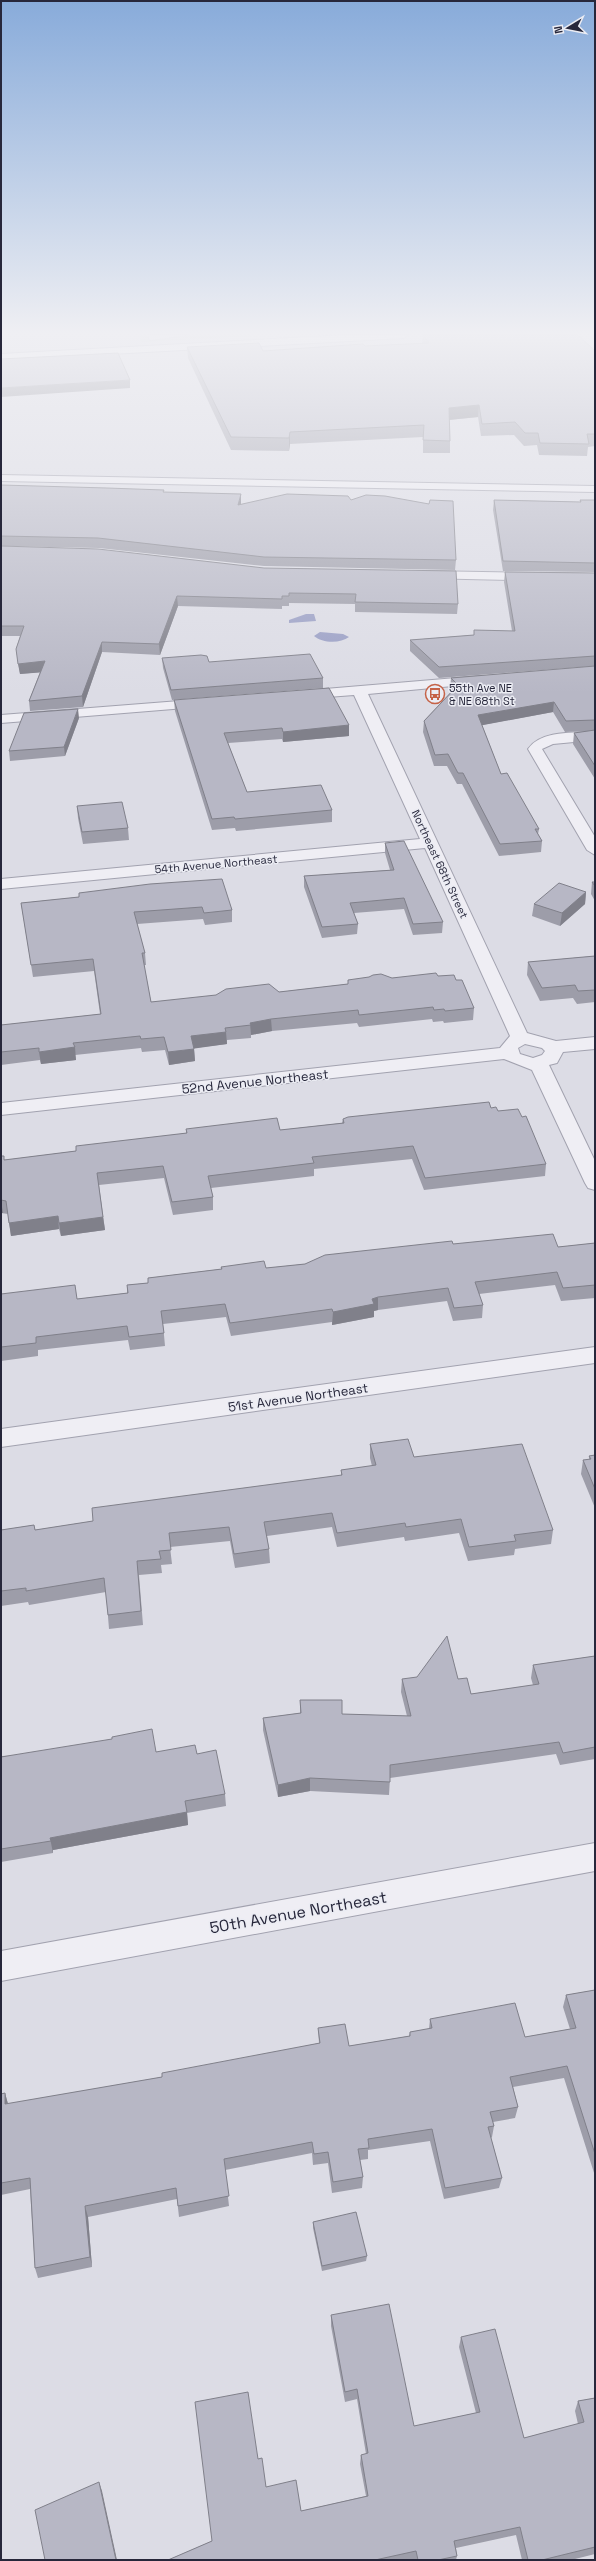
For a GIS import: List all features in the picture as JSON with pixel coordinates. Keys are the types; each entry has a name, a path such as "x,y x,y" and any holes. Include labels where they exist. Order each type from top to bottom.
{"street":[{"path":"1,478 595,490"},
{"path":"412,575 595,578"},
{"path":"284,696 492,679"},
{"name":"Northeast 68th Street","path":"359,690 431,843 515,1046"},
{"path":"1,719 221,701"},
{"path":"595,736 541,742 535,747 535,751 595,850"},
{"name":"54th Avenue Northeast","path":"1,884 431,843"},
{"name":"52nd Avenue Northeast","path":"1,1109 515,1046 543,1040 552,1047"},
{"path":"515,1046 518,1061 539,1064 553,1056 552,1047 595,1043"},
{"path":"539,1064 595,1183"},
{"name":"51st Avenue Northeast","path":"1,1438 595,1355"},
{"name":"50th Avenue Northeast","path":"1,1966 595,1857"}],"water":[{"path":"306,614 314,614 316,621 289,623 289,620"},
{"path":"320,632 343,634 349,637 341,641 331,642 314,636"}],"building":[{"path":"1,485 241,494 238,505 287,494 348,496 351,500 366,495 385,496 429,504 430,500 453,501 456,560 264,557 98,538 1,536"},
{"path":"494,500 581,502 580,500 595,500 595,563 503,561"},
{"path":"1,546 98,549 264,568 456,571 458,604 355,602 356,594 289,593 289,596 282,596 282,599 177,596 159,644 102,642 82,696 29,701 45,661 18,664 16,649 24,626 1,626"},
{"path":"505,572 595,573 595,656 439,667 410,640 474,635 474,630 515,631"},
{"path":"310,654 323,678 171,690 162,658 201,655 207,656 209,662"},
{"path":"595,666 595,720 566,721 554,702 478,715 501,774 507,773 539,829 535,829 542,841 500,844 463,773 458,773 448,754 435,755 424,721 458,685 451,678"},
{"path":"329,688 349,725 283,732 282,728 224,733 247,792 321,785 332,810 235,819 234,817 212,819 174,700"},
{"path":"78,709 64,747 9,751 24,713"},
{"path":"595,730 595,766 574,733"},
{"path":"122,802 128,828 82,832 77,806"},
{"path":"404,841 443,922 413,924 404,898 350,903 358,924 322,927 304,876 394,870 385,843"},
{"path":"222,879 232,910 204,913 202,907 134,912 145,953 142,953 151,1002 216,995 226,989 269,984 279,992 348,984 348,980 381,974 392,978 436,973 438,976 454,975 456,980 462,980 474,1008 445,1011 444,1009 434,1010 433,1007 359,1015 358,1010 271,1019 250,1023 251,1025 225,1028 226,1032 191,1036 194,1049 168,1052 164,1037 141,1039 140,1036 73,1043 75,1047 39,1052 39,1048 1,1052 1,1025 101,1014 93,959 31,965 21,903 79,897 79,893 150,884"},
{"path":"559,883 586,892 562,913 534,904"},
{"path":"595,956 595,990 578,991 575,985 542,988 528,962"},
{"path":"489,1102 491,1108 496,1107 498,1111 518,1109 522,1117 526,1116 546,1164 425,1178 413,1146 312,1157 314,1163 208,1176 213,1197 172,1202 163,1166 97,1173 103,1217 59,1223 58,1216 9,1223 6,1201 1,1200 1,1156 4,1156 4,1160 76,1151 76,1146 187,1133 186,1129 277,1118 280,1130 344,1123 343,1119 348,1117"},
{"path":"553,1234 558,1247 595,1243 595,1285 563,1288 557,1272 475,1282 483,1305 454,1308 448,1288 378,1297 372,1299 374,1304 333,1312 332,1309 230,1323 225,1304 161,1311 164,1333 129,1337 127,1326 36,1337 36,1343 1,1347 1,1294 75,1285 77,1299 128,1293 127,1285 148,1283 148,1278 222,1269 221,1267 264,1261 266,1268 305,1264 325,1255 452,1241 453,1244"},
{"path":"408,1439 414,1457 522,1444 553,1530 514,1535 516,1541 469,1547 461,1519 406,1527 405,1523 337,1533 332,1513 264,1522 269,1549 234,1554 229,1527 169,1533 171,1550 159,1551 161,1559 137,1561 141,1611 108,1615 104,1578 26,1591 26,1588 1,1591 1,1530 34,1525 35,1530 93,1521 92,1508 342,1475 341,1470 376,1465 370,1444"},
{"path":"595,1455 595,1489 583,1460 591,1459 589,1456"},
{"path":"447,1636 458,1679 467,1678 471,1694 539,1684 533,1665 595,1656 595,1747 563,1753 559,1742 390,1765 390,1782 310,1778 278,1785 263,1718 301,1713 300,1700 342,1700 342,1714 411,1716 402,1679 417,1677"},
{"path":"152,1729 156,1752 195,1745 197,1754 216,1750 225,1794 185,1801 187,1812 50,1838 51,1841 1,1849 1,1757 112,1739 112,1737"},
{"path":"595,1990 595,2154 567,2066 510,2077 518,2107 490,2112 494,2126 488,2127 502,2178 445,2188 432,2129 368,2139 369,2148 358,2149 363,2177 333,2182 328,2152 314,2154 312,2142 224,2159 229,2196 178,2206 176,2188 85,2206 90,2257 35,2268 30,2178 1,2183 1,2094 5,2093 5,2104 162,2077 162,2073 320,2043 318,2028 345,2024 349,2046 410,2036 410,2032 432,2028 430,2019 515,2003 525,2037 576,2028 566,1995"},
{"path":"356,2212 367,2256 322,2266 313,2222"},
{"path":"389,2304 414,2426 480,2412 461,2337 495,2329 524,2438 584,2422 578,2401 595,2398 595,2547 542,2560 528,2560 520,2527 454,2541 457,2556 438,2560 418,2560 416,2551 375,2560 168,2560 212,2541 195,2402 248,2392 258,2459 262,2458 266,2487 296,2480 301,2511 368,2496 361,2455 368,2453 357,2389 345,2392 331,2315"},
{"path":"99,2482 116,2560 45,2560 35,2510"}],"place":[{"name":"55th Ave NE & NE 68th St","path":"435,694"}]}
